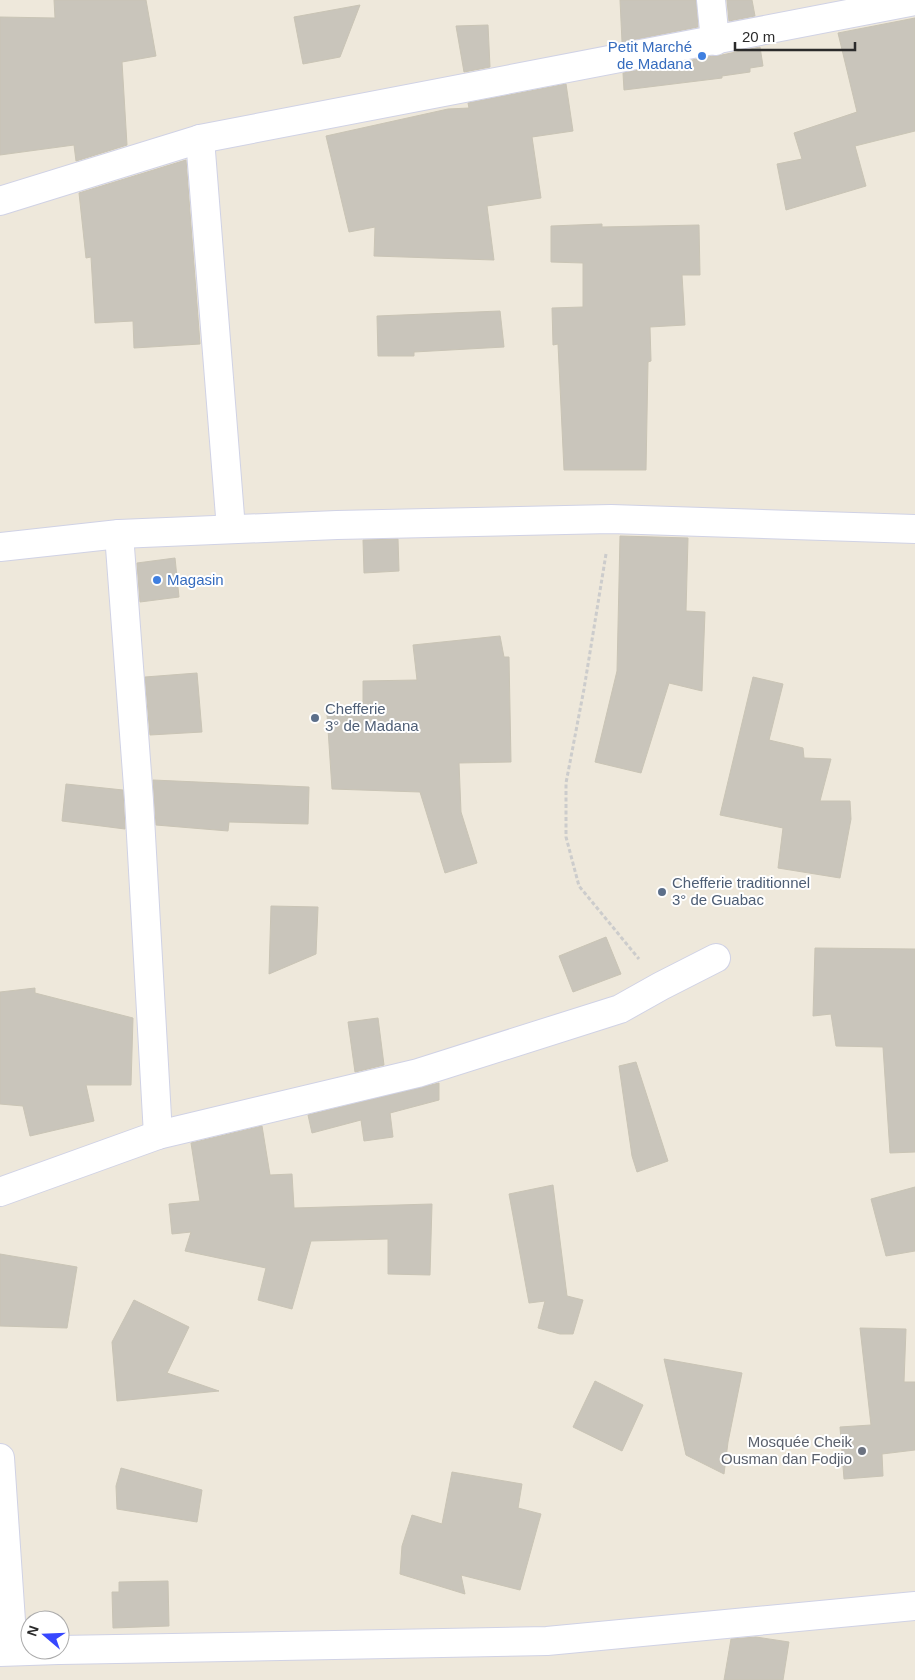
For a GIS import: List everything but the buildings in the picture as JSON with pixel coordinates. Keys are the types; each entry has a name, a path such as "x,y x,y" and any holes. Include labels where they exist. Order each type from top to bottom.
{"street":[{"path":"711,0 715,41"},
{"path":"0,201 200,139 915,1"},
{"path":"200,139 231,529"},
{"path":"0,547 119,534 337,525 611,519 915,528"},
{"path":"119,534 139,800 158,1135"},
{"path":"0,1192 158,1135 418,1073 620,1009 716,958"},
{"path":"0,1458 6,1651 20,1651"},
{"path":"70,1650 547,1641 915,1606"}],"path":[{"path":"611,519 584,690 566,783 566,836 579,886 661,986"}],"place":[{"name":"Petit Marché de Madana","path":"702,56"},
{"name":"Magasin","path":"157,580"},
{"name":"Chefferie 3° de Madana","path":"315,718"},
{"name":"Chefferie traditionnel 3° de Guabac","path":"662,892"},
{"name":"Mosquée Cheik Ousman dan Fodjio","path":"862,1451"}]}
